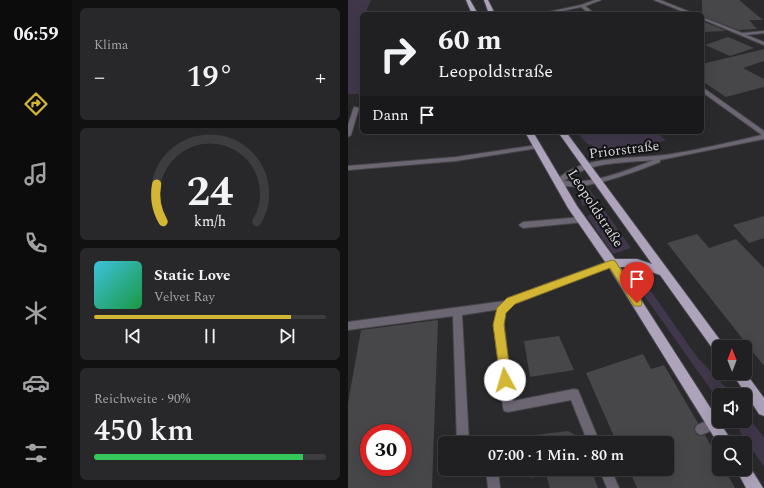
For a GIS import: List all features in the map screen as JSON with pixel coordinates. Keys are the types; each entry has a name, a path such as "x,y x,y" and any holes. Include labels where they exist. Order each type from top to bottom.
{"main road":[{"path":"468,0 474,12"},
{"path":"486,0 491,12"},
{"name":"Leopoldstraße","path":"530,134 582,220 612,263 712,421"},
{"name":"Leopoldstraße","path":"563,134 713,340"},
{"path":"612,263 637,263 663,272"},
{"path":"743,380 764,409"},
{"path":"747,476 755,488"}],"street":[{"path":"551,12 582,6 599,0"},
{"path":"656,0 688,12"},
{"path":"582,6 590,12"},
{"path":"704,19 764,44"},
{"path":"740,34 764,32"},
{"path":"704,90 764,135"},
{"path":"348,135 356,108"},
{"name":"Priorstraße","path":"558,182 578,185 670,157 764,135"},
{"path":"348,168 456,159 537,147"},
{"name":"Priorstraße","path":"558,182 572,172 587,166 612,162 670,157"},
{"path":"523,225 582,220"},
{"path":"348,326 505,305 522,296 612,263"},
{"path":"505,305 501,311 499,325 508,407 574,394 591,436"},
{"path":"457,311 463,436"},
{"path":"701,429 712,425"},
{"path":"493,476 494,488"},
{"path":"608,476 612,488"}],"shaded area":[{"path":"348,0 371,0 366,12 360,12 360,94 348,94"},
{"path":"579,134 658,134 666,141 601,150 586,143"},
{"path":"584,189 589,189 598,201 582,206 580,196"},
{"path":"605,211 631,248 613,254 587,216"},
{"path":"626,270 641,277 697,357 712,373 712,380 719,380 726,388 712,388 712,391"},
{"path":"752,422 764,438 764,467 752,449 752,436 743,436 738,428 752,428"}],"building":[{"path":"702,0 739,0 763,20 749,20 757,29 738,30 704,17 704,12 702,12"},
{"path":"704,22 726,31 704,32"},
{"path":"728,37 754,48 730,56 705,45"},
{"path":"764,49 764,61 743,68 764,79 764,87 726,97 704,82 704,64"},
{"path":"764,216 764,238 749,243 733,225"},
{"path":"697,234 709,248 736,239 764,268 764,366 752,351 752,340 743,340 667,243"},
{"path":"438,320 432,488 348,488 348,403 361,330"},
{"path":"559,336 574,370 530,377 524,341"},
{"path":"643,354 651,369 664,365 698,423 694,428 696,434 700,436 705,435 712,448 712,476 728,476 735,488 637,488 632,476 674,476 674,436 614,436 586,373"},
{"path":"568,431 577,436 527,436"},
{"path":"546,476 594,476 598,488 550,488"}],"route":[{"path":"505,380 499,325 501,311 505,305 511,301 612,263 637,303"}]}
